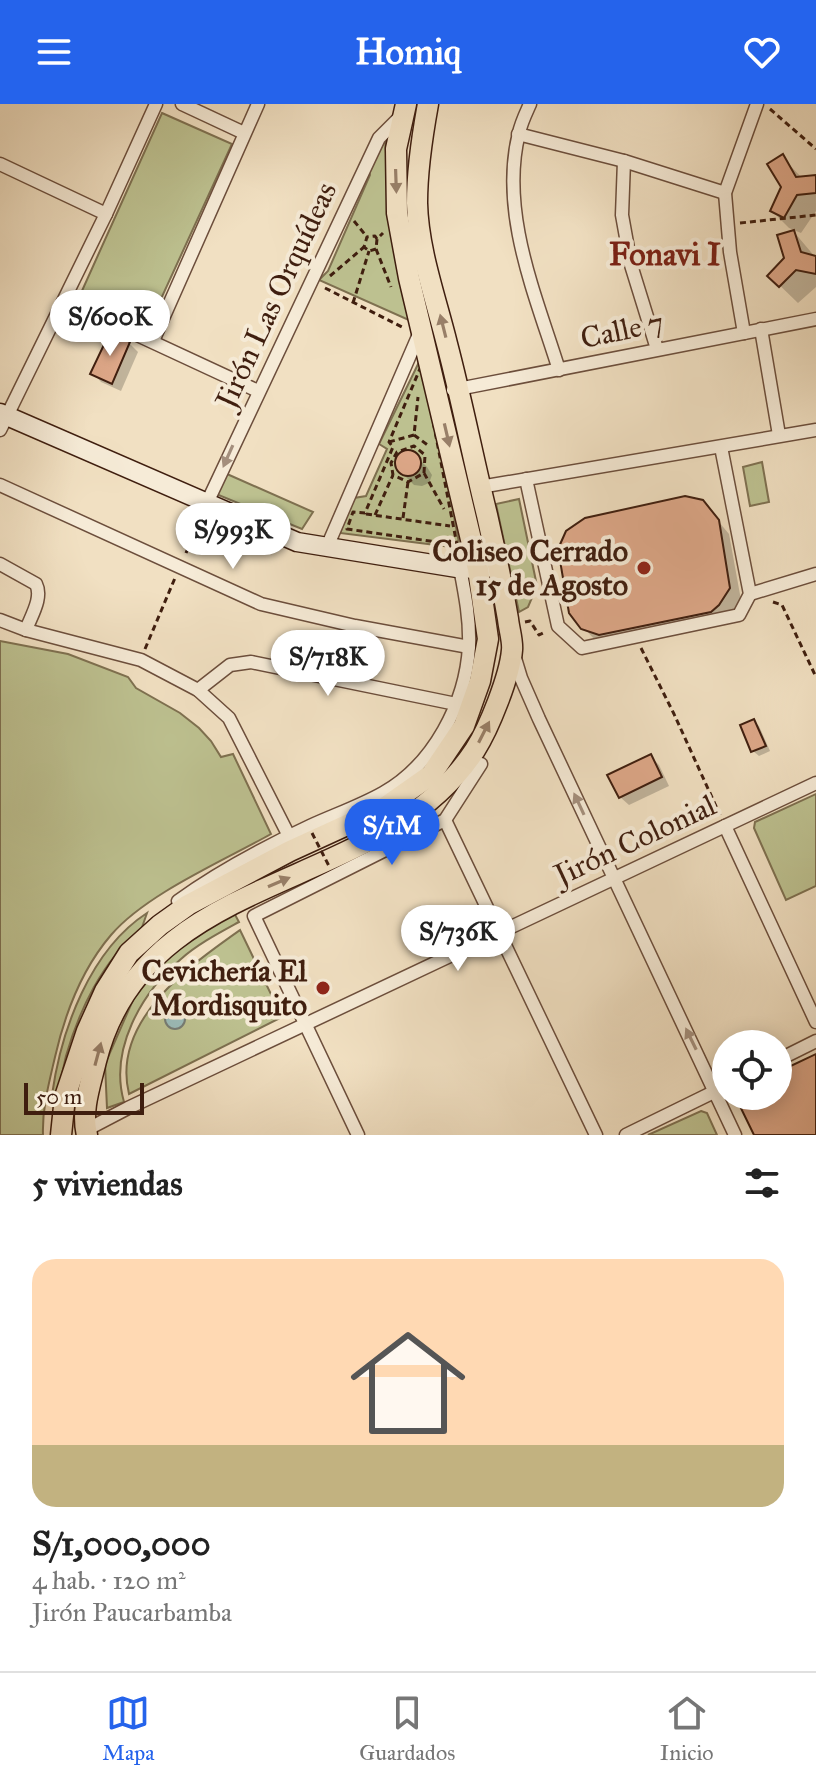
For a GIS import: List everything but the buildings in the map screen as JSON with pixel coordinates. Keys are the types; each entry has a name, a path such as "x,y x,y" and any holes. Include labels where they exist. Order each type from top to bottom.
{"main road":[{"path":"86,1133 85,1104 101,1042 120,1001 145,966 171,941 236,901 301,873 394,825 443,789 475,750 494,712 512,650 499,566 426,259 417,206 419,150 428,104"},
{"path":"61,1135 65,1097 87,1031 129,953 188,905 290,851 384,808 431,775 464,726 480,681 488,639 469,568 438,392 420,330 397,213 396,149 404,109"},
{"path":"3,420 297,542 469,568 499,566"}],"street":[{"path":"3,420 64,301 156,104"},
{"path":"182,104 244,133"},
{"path":"153,341 258,104"},
{"path":"530,104 518,134 514,176 517,224 559,370"},
{"path":"744,333 730,252 725,193 757,104"},
{"name":"Jirón Las Orquídeas","path":"206,505 379,138 404,109"},
{"path":"518,134 624,161 725,193"},
{"path":"624,161 622,215 631,265 657,349"},
{"path":"0,164 106,214"},
{"path":"64,301 258,391"},
{"name":"Calle 7","path":"438,392 816,319"},
{"path":"761,329 779,435"},
{"path":"327,547 420,330"},
{"path":"480,487 816,430"},
{"path":"526,479 558,626 582,648 739,615 750,594 721,447"},
{"path":"0,485 261,604 355,626 469,647"},
{"path":"0,564 36,584 39,589 39,597 26,630"},
{"path":"146,938 162,913 203,883 289,836 385,792 424,758 441,736 463,684 469,647 469,568"},
{"path":"750,594 816,574"},
{"path":"0,620 26,630 141,660 198,690 229,718 289,836"},
{"path":"512,650 521,678 614,878 712,1071"},
{"path":"198,690 230,665 251,662 456,704"},
{"path":"358,1135 254,916 445,820 481,764"},
{"name":"Jirón Colonial","path":"86,1133 816,783"},
{"path":"445,820 596,1135"},
{"path":"725,826 816,1022"},
{"path":"792,1053 816,1041"},
{"path":"626,1135 712,1093"},
{"path":"727,1110 735,1135"}],"path":[{"path":"765,104 816,149"},
{"path":"728,224 816,215"},
{"path":"353,220 367,237"},
{"path":"367,237 375,236 378,245 369,251"},
{"path":"328,277 364,247 367,237"},
{"path":"364,247 369,251"},
{"path":"353,303 369,251"},
{"path":"311,281 353,303 420,330"},
{"path":"414,435 422,364"},
{"path":"389,442 422,364"},
{"path":"422,364 454,527 457,545 347,529 353,512 454,527"},
{"path":"389,442 414,435"},
{"path":"414,435 439,453"},
{"path":"365,513 393,447 389,442"},
{"path":"375,515 393,475 391,463 397,452 414,446 425,455 424,473 454,527"},
{"path":"408,482 424,473"},
{"path":"393,475 408,482"},
{"path":"403,519 408,482"},
{"path":"141,660 206,505"},
{"path":"782,605 816,677"},
{"path":"635,638 725,826"},
{"path":"312,833 330,868"}],"green space":[{"path":"162,113 232,144 149,325 81,293"},
{"path":"385,140 393,243 411,321 319,280 328,271"},
{"path":"423,354 460,548 340,533 354,498 366,496 387,449 379,444"},
{"path":"762,462 769,502 750,506 743,467"},
{"path":"227,474 313,512 302,529 216,494"},
{"path":"519,499 537,586 528,607 519,612 496,504"},
{"path":"0,641 68,654 128,677 136,688 180,713 199,728 221,757 233,754 271,834 164,892 126,920 101,948 83,977 64,1024 46,1096 43,1135 0,1135"},
{"path":"816,794 816,886 786,900 754,828 755,822"},
{"path":"233,911 239,922 181,959 141,1005 125,1043 121,1062 124,1102 107,1108 105,1064 133,1000 166,957"},
{"path":"147,913 140,933 103,971 85,1005 71,1040 57,1093 52,1095 71,1019 94,970 109,948"},
{"path":"240,930 282,1017 129,1094 127,1067 132,1043 143,1020 178,978"},
{"path":"701,1111 707,1113 717,1135 648,1135"}],"water":[{"path":"175,1009 182,1012 185,1019 182,1026 175,1029 168,1026 165,1019 168,1012"}],"place":[{"name":"Coliseo Cerrado 15 de Agosto","path":"644,568"},
{"name":"Cevichería El Mordisquito","path":"323,988"}],"district":[{"name":"Fonavi I","path":"665,254"}]}
